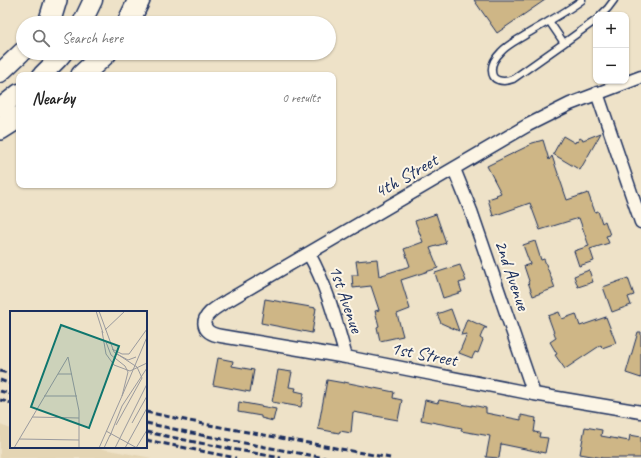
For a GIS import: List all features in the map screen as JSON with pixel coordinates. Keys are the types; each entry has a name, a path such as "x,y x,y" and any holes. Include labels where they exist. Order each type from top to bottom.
{"highway":[{"path":"41,16 44,0"},
{"path":"52,16 56,0"},
{"path":"131,16 139,0"},
{"path":"85,72 98,60"},
{"path":"0,129 16,119"}],"main road":[{"path":"55,16 65,0"},
{"path":"85,16 93,0"},
{"path":"0,72 16,57"},
{"path":"45,72 57,60"},
{"path":"0,108 16,95"}],"street":[{"name":"4th Street","path":"205,326 204,322 206,317 227,301 528,125 557,110 597,93 641,77"},
{"path":"597,93 641,222"},
{"name":"2nd Avenue","path":"454,169 471,211 534,394"},
{"name":"1st Avenue","path":"309,254 323,283 332,308 346,357"},
{"name":"1st Street","path":"205,326 208,332 215,335 346,357 534,394 641,412"}],"lane":[{"path":"582,0 510,44 496,57 492,64 492,75 495,79 500,80 513,79 593,22"},
{"path":"604,12 614,0"},
{"path":"549,21 564,44"}],"shaded area":[{"path":"0,425 10,429 10,448 97,448 152,458 0,458"}],"building":[{"path":"474,0 545,0 497,33"},
{"path":"601,133 580,170 553,154 563,136 575,143 580,138 583,140"},
{"path":"543,140 549,160 552,156 567,200 588,193 595,212 598,211 602,223 605,221 610,235 606,236 609,243 590,249 594,261 579,266 574,251 589,246 579,218 540,230 530,203 493,216 488,199 501,193 487,166 530,145 529,144"},
{"path":"436,214 446,243 430,248 438,268 401,280 410,309 397,314 403,336 380,341 377,327 379,326 375,311 379,310 371,286 353,288 352,275 358,275 356,261 377,259 379,276 410,266 404,249 423,242 415,221"},
{"path":"535,241 541,260 544,259 555,288 533,296 524,266 530,264 523,245"},
{"path":"460,265 466,281 459,283 462,292 443,298 435,273"},
{"path":"589,270 593,282 578,287 574,276"},
{"path":"628,278 634,295 628,297 631,305 612,312 603,287"},
{"path":"265,299 316,308 312,333 261,323"},
{"path":"451,309 459,331 441,323 437,314"},
{"path":"559,312 562,319 576,314 580,326 606,317 616,343 602,348 601,345 565,369 555,355 557,354 550,342 556,338 548,316"},
{"path":"467,319 487,328 484,328 480,338 483,340 478,353 475,352 472,358 459,353 467,334 461,335"},
{"path":"638,332 641,332 641,378 626,373"},
{"path":"218,358 233,361 232,366 254,370 250,392 213,385"},
{"path":"278,370 292,372 289,387 296,388 295,391 304,393 301,407 272,402"},
{"path":"327,380 394,392 393,398 402,400 398,420 353,412 351,433 340,431 339,433 318,429"},
{"path":"425,400 438,403 439,400 472,405 486,408 486,413 521,420 521,415 536,418 534,432 540,433 539,437 548,438 545,453 501,444 499,458 486,457 490,436 461,431 462,428 421,420"},
{"path":"239,402 276,409 273,421 261,418 261,416 238,412"},
{"path":"585,427 602,430 601,436 629,441 630,435 641,437 641,458 603,458 580,454"}],"railway":[{"path":"0,371 10,374"},
{"path":"0,380 10,384"},
{"path":"0,391 10,394"},
{"path":"0,400 10,403"},
{"path":"147,412 390,458"},
{"path":"147,423 201,435 325,458"},
{"path":"147,432 281,458"},
{"path":"147,440 236,458"}]}
